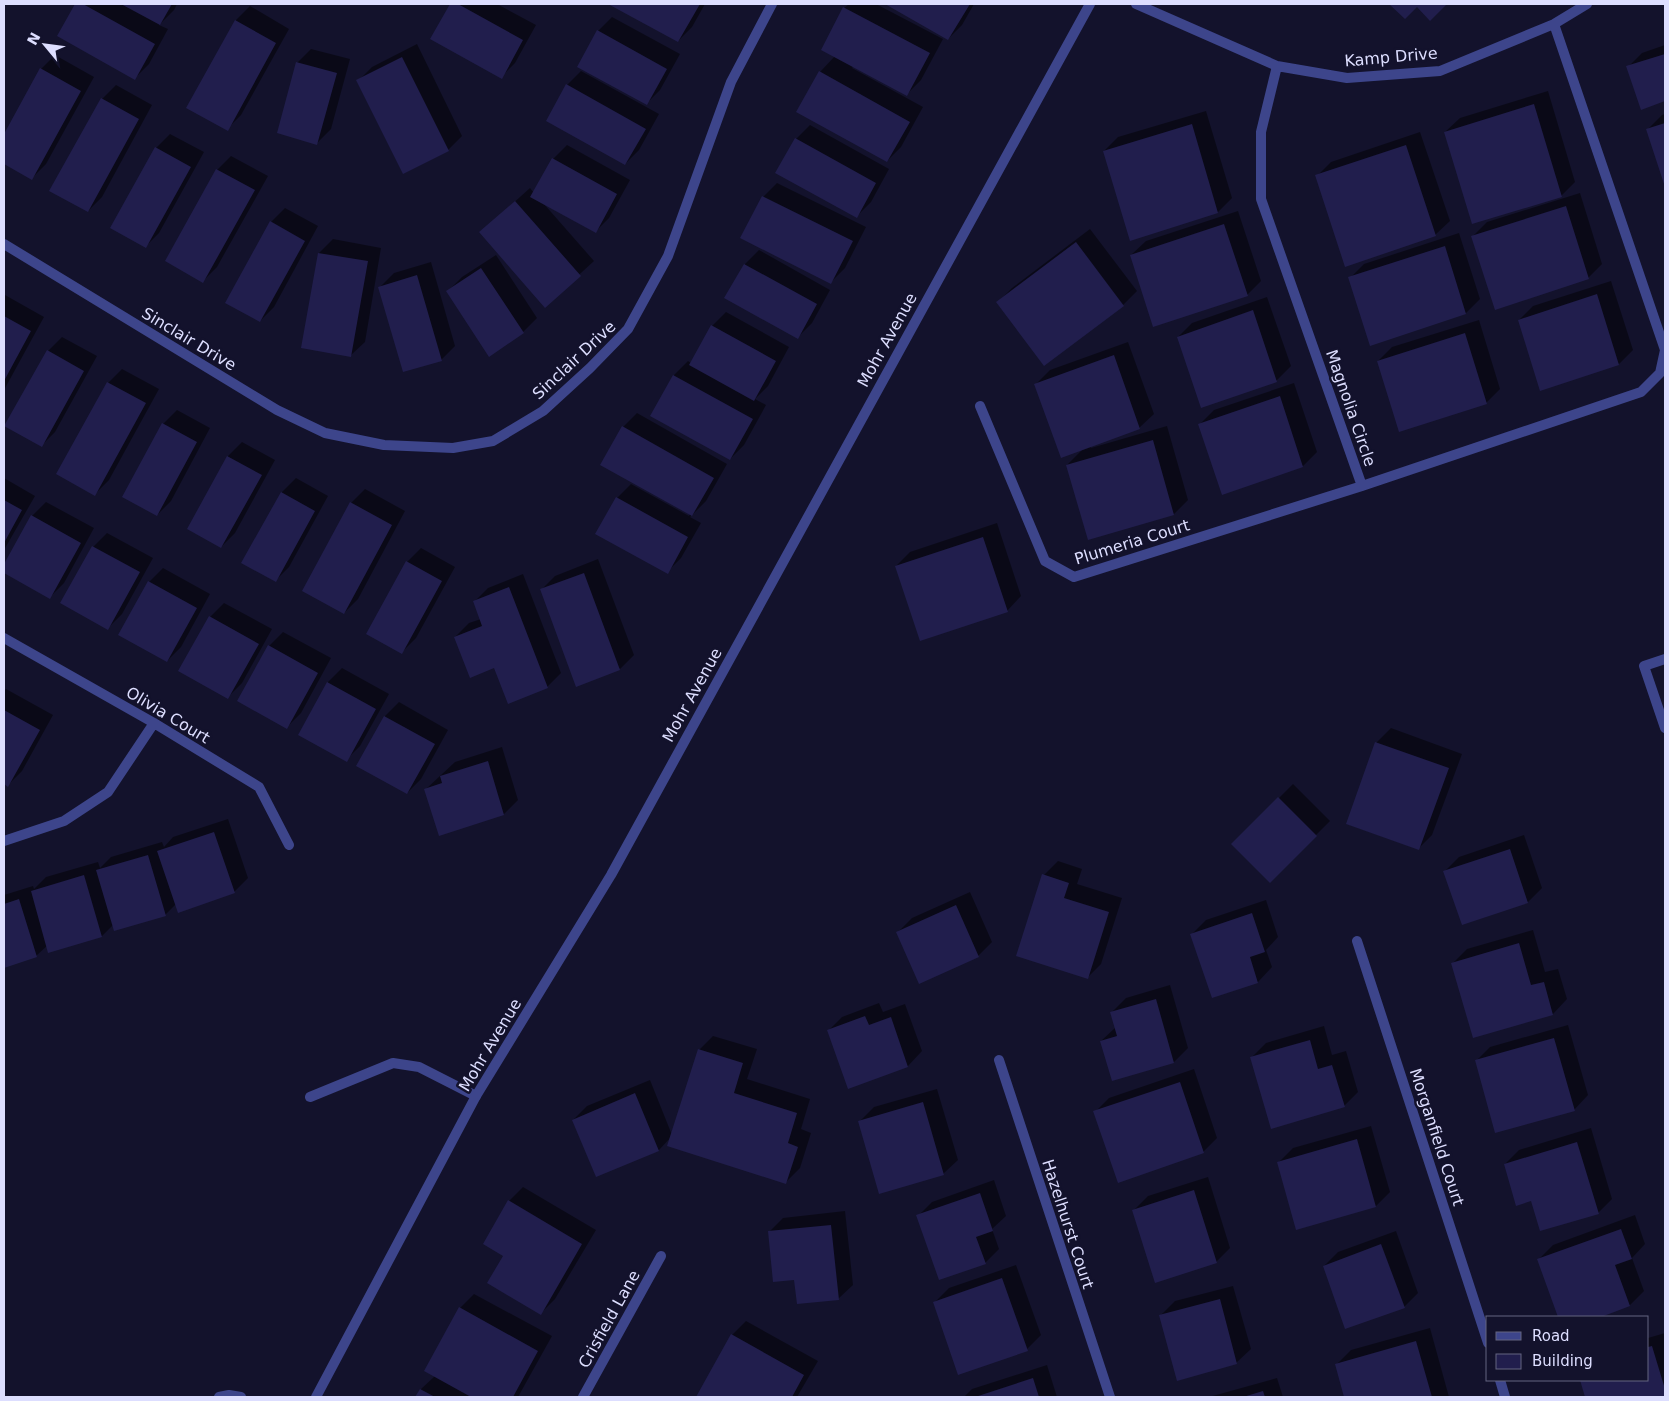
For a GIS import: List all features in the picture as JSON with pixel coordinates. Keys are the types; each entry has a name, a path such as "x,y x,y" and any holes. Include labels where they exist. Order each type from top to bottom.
{"street":[{"name":"Sinclair Drive","path":"4,244 277,410 325,433 384,445 453,448 493,441 544,411 628,329 668,256 731,82 772,4"},
{"name":"Mohr Avenue","path":"316,1397 476,1096 610,875 1090,4"},
{"name":"Kamp Drive","path":"1136,4 1277,66 1346,78 1440,71 1554,24 1587,4"},
{"name":"Magnolia Circle","path":"1277,66 1261,132 1262,199 1362,486 1641,392 1660,373 1665,350 1554,24"},
{"name":"Plumeria Court","path":"980,406 1045,561 1074,577 1362,486"},
{"name":"Olivia Court","path":"4,638 154,723 259,787 290,844"},
{"path":"1665,659 1644,666 1665,728"},
{"path":"4,841 64,821 108,792 154,723"},
{"name":"Morganfield Court","path":"1357,941 1486,1337"},
{"name":"Hazelhurst Court","path":"999,1060 1110,1397"},
{"path":"310,1097 393,1063 419,1067 476,1096"},
{"name":"Crisfield Lane","path":"583,1397 661,1256"},
{"path":"1500,1381 1506,1397"},
{"path":"219,1397 229,1395 241,1397"}],"building":[{"path":"75,4 83,4 155,44 135,80 57,36"},
{"path":"121,4 172,4 160,25"},
{"path":"450,4 458,4 523,40 502,79 430,39"},
{"path":"608,4 700,4 678,42"},
{"path":"885,4 970,4 948,40"},
{"path":"1389,4 1447,4 1430,21 1417,7 1405,19"},
{"path":"843,7 930,53 907,96 821,50"},
{"path":"235,20 276,43 228,131 186,108"},
{"path":"597,30 667,69 647,105 577,67"},
{"path":"1665,54 1665,101 1641,110 1626,66"},
{"path":"402,57 449,151 403,174 356,80"},
{"path":"296,62 337,73 317,145 277,133"},
{"path":"40,68 81,91 32,180 4,164 4,134"},
{"path":"819,71 910,122 887,162 796,112"},
{"path":"566,84 646,129 625,165 546,121"},
{"path":"101,98 139,119 88,212 49,191"},
{"path":"1534,104 1562,197 1472,224 1444,132"},
{"path":"1665,123 1665,187 1646,129"},
{"path":"1192,124 1218,213 1130,241 1103,151"},
{"path":"795,138 876,183 857,218 775,173"},
{"path":"1406,145 1436,236 1345,267 1315,175"},
{"path":"155,147 191,167 146,248 110,228"},
{"path":"552,158 617,194 596,233 530,197"},
{"path":"216,169 255,190 203,283 165,261"},
{"path":"762,196 853,241 831,284 740,238"},
{"path":"515,201 581,276 545,308 479,232"},
{"path":"1566,206 1589,279 1495,310 1471,236"},
{"path":"270,221 305,241 260,322 225,303"},
{"path":"1224,224 1248,296 1153,327 1130,255"},
{"path":"1076,242 1124,306 1044,366 996,302"},
{"path":"1445,246 1466,314 1370,346 1348,277"},
{"path":"318,253 368,261 351,357 301,348"},
{"path":"744,264 817,304 798,339 724,298"},
{"path":"481,268 524,333 489,357 446,291"},
{"path":"417,275 442,361 403,372 378,287"},
{"path":"1597,294 1619,365 1540,391 1518,320"},
{"path":"1253,310 1277,382 1201,408 1177,337"},
{"path":"4,316 31,331 4,381"},
{"path":"711,325 776,361 754,401 689,365"},
{"path":"1465,333 1487,404 1399,432 1377,361"},
{"path":"47,350 84,371 42,447 4,426"},
{"path":"1114,355 1140,429 1061,458 1034,384"},
{"path":"673,375 753,419 730,460 650,416"},
{"path":"107,382 146,403 95,496 56,474"},
{"path":"1280,396 1303,467 1222,495 1198,424"},
{"path":"162,423 197,442 157,516 122,497"},
{"path":"622,426 714,478 692,516 600,465"},
{"path":"1153,440 1174,515 1088,540 1066,465"},
{"path":"227,456 262,475 221,548 187,529"},
{"path":"281,492 315,511 276,582 241,563"},
{"path":"616,497 688,537 668,574 595,534"},
{"path":"4,500 22,510 4,543"},
{"path":"350,502 392,525 344,614 302,591"},
{"path":"31,515 81,543 50,599 4,573 4,564"},
{"path":"983,537 1008,612 920,641 895,566"},
{"path":"92,546 140,572 108,630 60,603"},
{"path":"406,561 442,581 402,654 366,634"},
{"path":"584,573 620,670 576,687 540,589"},
{"path":"148,581 197,608 167,662 118,635"},
{"path":"509,587 548,688 508,704 494,668 470,678 454,637 482,626 473,601"},
{"path":"209,616 259,644 228,699 178,671"},
{"path":"268,645 318,673 287,729 237,701"},
{"path":"327,682 376,709 347,762 298,735"},
{"path":"4,710 40,730 8,787 4,784"},
{"path":"384,716 435,744 407,794 356,766"},
{"path":"1375,742 1449,768 1419,850 1346,824"},
{"path":"488,761 504,815 439,836 424,789 442,783 440,776"},
{"path":"1278,797 1317,836 1270,883 1231,844"},
{"path":"214,832 235,893 178,913 157,851"},
{"path":"1510,849 1528,903 1462,925 1443,871"},
{"path":"148,855 166,916 114,931 96,870"},
{"path":"1042,874 1069,883 1064,898 1109,912 1088,979 1016,956"},
{"path":"84,875 102,937 48,953 31,891"},
{"path":"19,899 37,957 4,968 4,904"},
{"path":"956,905 979,957 919,984 896,932"},
{"path":"1252,913 1265,952 1250,957 1258,983 1212,998 1190,934"},
{"path":"1519,943 1531,985 1544,982 1553,1015 1473,1038 1451,963"},
{"path":"1156,999 1174,1063 1112,1081 1100,1041 1117,1036 1110,1012"},
{"path":"865,1016 869,1025 891,1017 908,1067 848,1089 827,1030"},
{"path":"1554,1038 1575,1111 1495,1133 1475,1060"},
{"path":"1310,1040 1318,1069 1332,1065 1345,1107 1271,1129 1250,1057"},
{"path":"698,1049 743,1063 734,1093 797,1113 788,1143 798,1147 786,1184 667,1146"},
{"path":"1180,1082 1204,1153 1118,1183 1093,1111"},
{"path":"635,1093 659,1151 596,1177 572,1120"},
{"path":"923,1102 944,1175 879,1194 858,1121"},
{"path":"1357,1139 1376,1207 1296,1230 1277,1162"},
{"path":"1577,1142 1599,1214 1540,1231 1531,1201 1516,1206 1504,1164"},
{"path":"1194,1190 1217,1263 1155,1283 1132,1210"},
{"path":"980,1193 993,1231 976,1237 986,1264 939,1280 916,1215"},
{"path":"508,1200 582,1244 541,1315 487,1283 503,1256 483,1244"},
{"path":"831,1225 839,1300 797,1304 794,1280 773,1282 768,1231"},
{"path":"1621,1229 1632,1259 1615,1265 1630,1306 1604,1316 1558,1316 1537,1259"},
{"path":"1381,1244 1405,1308 1345,1329 1323,1266"},
{"path":"1002,1278 1028,1351 958,1375 933,1302"},
{"path":"1220,1299 1237,1364 1177,1381 1159,1315"},
{"path":"459,1307 538,1351 513,1397 471,1397 424,1371"},
{"path":"731,1334 804,1375 792,1397 696,1397"},
{"path":"1416,1341 1432,1397 1344,1397 1335,1364"},
{"path":"1652,1346 1665,1389 1665,1397 1585,1397 1580,1381 1649,1381 1649,1347"},
{"path":"1033,1378 1039,1397 975,1397"},
{"path":"420,1389 435,1397 415,1397"},
{"path":"1263,1391 1265,1397 1243,1397"}]}
